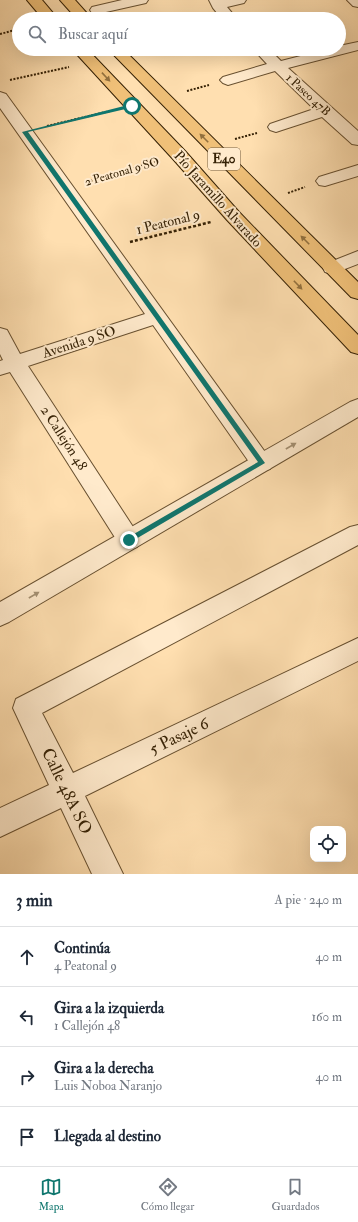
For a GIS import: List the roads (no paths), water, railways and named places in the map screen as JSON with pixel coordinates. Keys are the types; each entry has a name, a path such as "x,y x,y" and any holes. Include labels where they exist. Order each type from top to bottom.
{"highway":[{"path":"34,0 45,12"},
{"path":"66,0 78,12"},
{"name":"Pío Jaramillo Alvarado","path":"85,56 179,155 233,216 358,347"},
{"name":"E40","path":"122,56 358,293"}],"street":[{"path":"98,10 141,0"},
{"path":"217,2 239,0"},
{"path":"354,0 358,3"},
{"path":"217,2 225,12"},
{"path":"346,49 358,46"},
{"name":"1 Paseo 47B","path":"267,56 325,111 358,139"},
{"path":"228,80 318,56"},
{"path":"4,88 25,132 262,463"},
{"path":"276,127 325,111"},
{"path":"325,181 358,170"},
{"path":"332,268 358,257"},
{"name":"Avenida 9 SO","path":"8,365 157,317"},
{"name":"2 Callejón 48","path":"0,335 8,365 129,540"},
{"path":"0,615 358,407"},
{"name":"Calle 48A SO","path":"108,874 26,708 358,534"},
{"name":"5 Pasaje 6","path":"0,823 358,649"}]}
